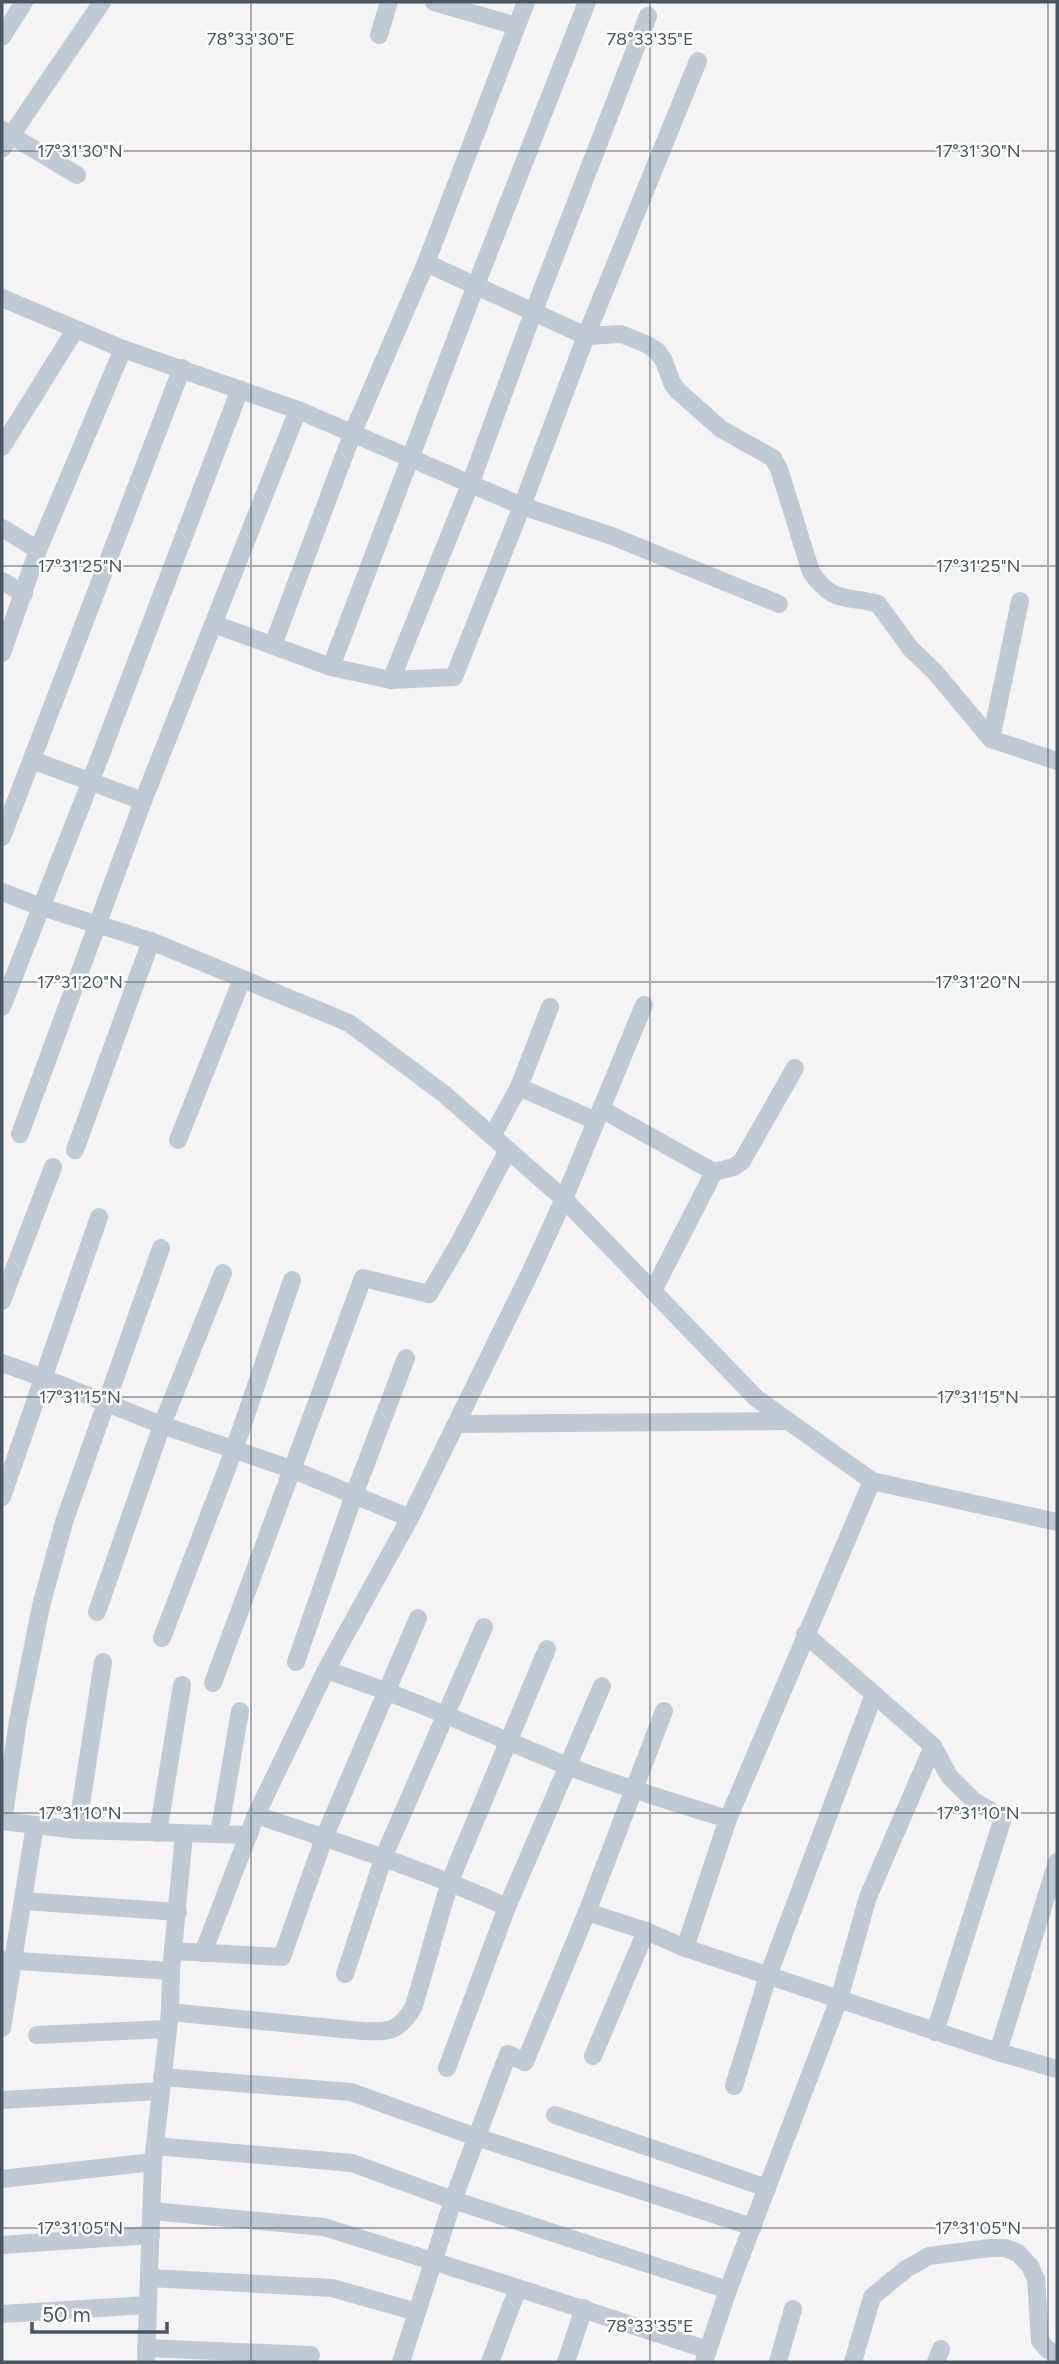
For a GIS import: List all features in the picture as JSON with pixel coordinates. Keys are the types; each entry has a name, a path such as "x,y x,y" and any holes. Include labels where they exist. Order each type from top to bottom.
{"street":[{"path":"2,37 24,2"},
{"path":"77,176 5,138 102,2"},
{"path":"379,34 388,2"},
{"path":"434,2 516,26"},
{"path":"273,645 353,432 426,263 526,2"},
{"path":"331,667 409,458 587,2"},
{"path":"391,680 471,482 648,16"},
{"path":"214,624 331,667 391,680 454,677 586,336 698,61"},
{"path":"426,263 586,336 621,334 657,351 678,391 721,429 773,458 779,469 811,572 821,587 835,596 878,604 911,649 934,671 991,739 1057,758"},
{"path":"2,298 123,349 298,410 522,506 612,536 779,604"},
{"path":"2,447 75,330"},
{"path":"2,653 38,550 123,349"},
{"path":"2,837 182,368"},
{"path":"2,1007 240,389"},
{"path":"20,1134 143,801 298,410"},
{"path":"2,527 38,550"},
{"path":"2,581 24,594"},
{"path":"991,739 1020,601"},
{"path":"32,760 143,801"},
{"path":"2,891 41,907 150,941 349,1023 444,1094 564,1199 756,1398 872,1481 1057,1522"},
{"path":"75,1150 150,941"},
{"path":"178,1140 242,979"},
{"path":"203,1953 257,1815 326,1670 410,1518 525,1284 564,1199 644,1005"},
{"path":"492,1136 519,1087 550,1007"},
{"path":"519,1087 598,1115 714,1172 734,1167 742,1161 795,1068"},
{"path":"213,1683 363,1278 429,1294 508,1150"},
{"path":"2,1301 53,1167"},
{"path":"653,1291 714,1172"},
{"path":"2,1497 99,1217"},
{"path":"162,1248 64,1522 41,1606 18,1721 2,1821 77,1830 249,1835"},
{"path":"97,1612 162,1425 223,1273"},
{"path":"162,1637 233,1450 292,1280"},
{"path":"296,1662 354,1495 406,1358"},
{"path":"2,1363 162,1425 291,1469 410,1518"},
{"path":"456,1424 788,1421"},
{"path":"685,1948 728,1819 872,1481"},
{"path":"173,1951 282,1957 324,1838 418,1618"},
{"path":"345,1974 384,1856 484,1627"},
{"path":"805,1634 933,1746 949,1776 974,1801 1003,1818 935,2032"},
{"path":"37,2035 168,2020 383,2032 397,2028 414,2006 450,1881 547,1649"},
{"path":"77,1830 103,1662"},
{"path":"326,1670 388,1690 566,1765 728,1819"},
{"path":"158,1833 182,1685"},
{"path":"447,2068 507,1907 602,1686"},
{"path":"734,2086 768,1976 874,1694"},
{"path":"401,2362 453,2200 508,2054 525,2062 587,1912 664,1711"},
{"path":"219,1834 240,1712"},
{"path":"152,2211 324,2227 584,2308 706,2356 728,2290 839,1999 868,1897 933,1746"},
{"path":"257,1815 384,1856 450,1881 507,1907"},
{"path":"2,2028 7,1961 24,1900 35,1825"},
{"path":"184,1834 154,2154 146,2355 311,2355"},
{"path":"998,2052 1057,1861"},
{"path":"24,1900 178,1912"},
{"path":"587,1912 768,1976 1057,2070"},
{"path":"593,2056 646,1931"},
{"path":"7,1961 171,1971"},
{"path":"2,2100 161,2084 351,2092 475,2137 752,2227"},
{"path":"555,2115 767,2188"},
{"path":"2,2179 154,2154 352,2163 453,2200 728,2290"},
{"path":"2,2245 151,2235"},
{"path":"853,2362 872,2297 897,2276 929,2256 990,2248 1004,2248 1018,2253 1030,2266 1036,2279 1040,2341 1048,2350 1057,2354"},
{"path":"149,2278 332,2288 417,2312"},
{"path":"490,2362 518,2288"},
{"path":"2,2315 148,2305"},
{"path":"566,2362 584,2308"},
{"path":"778,2362 793,2309"}]}
